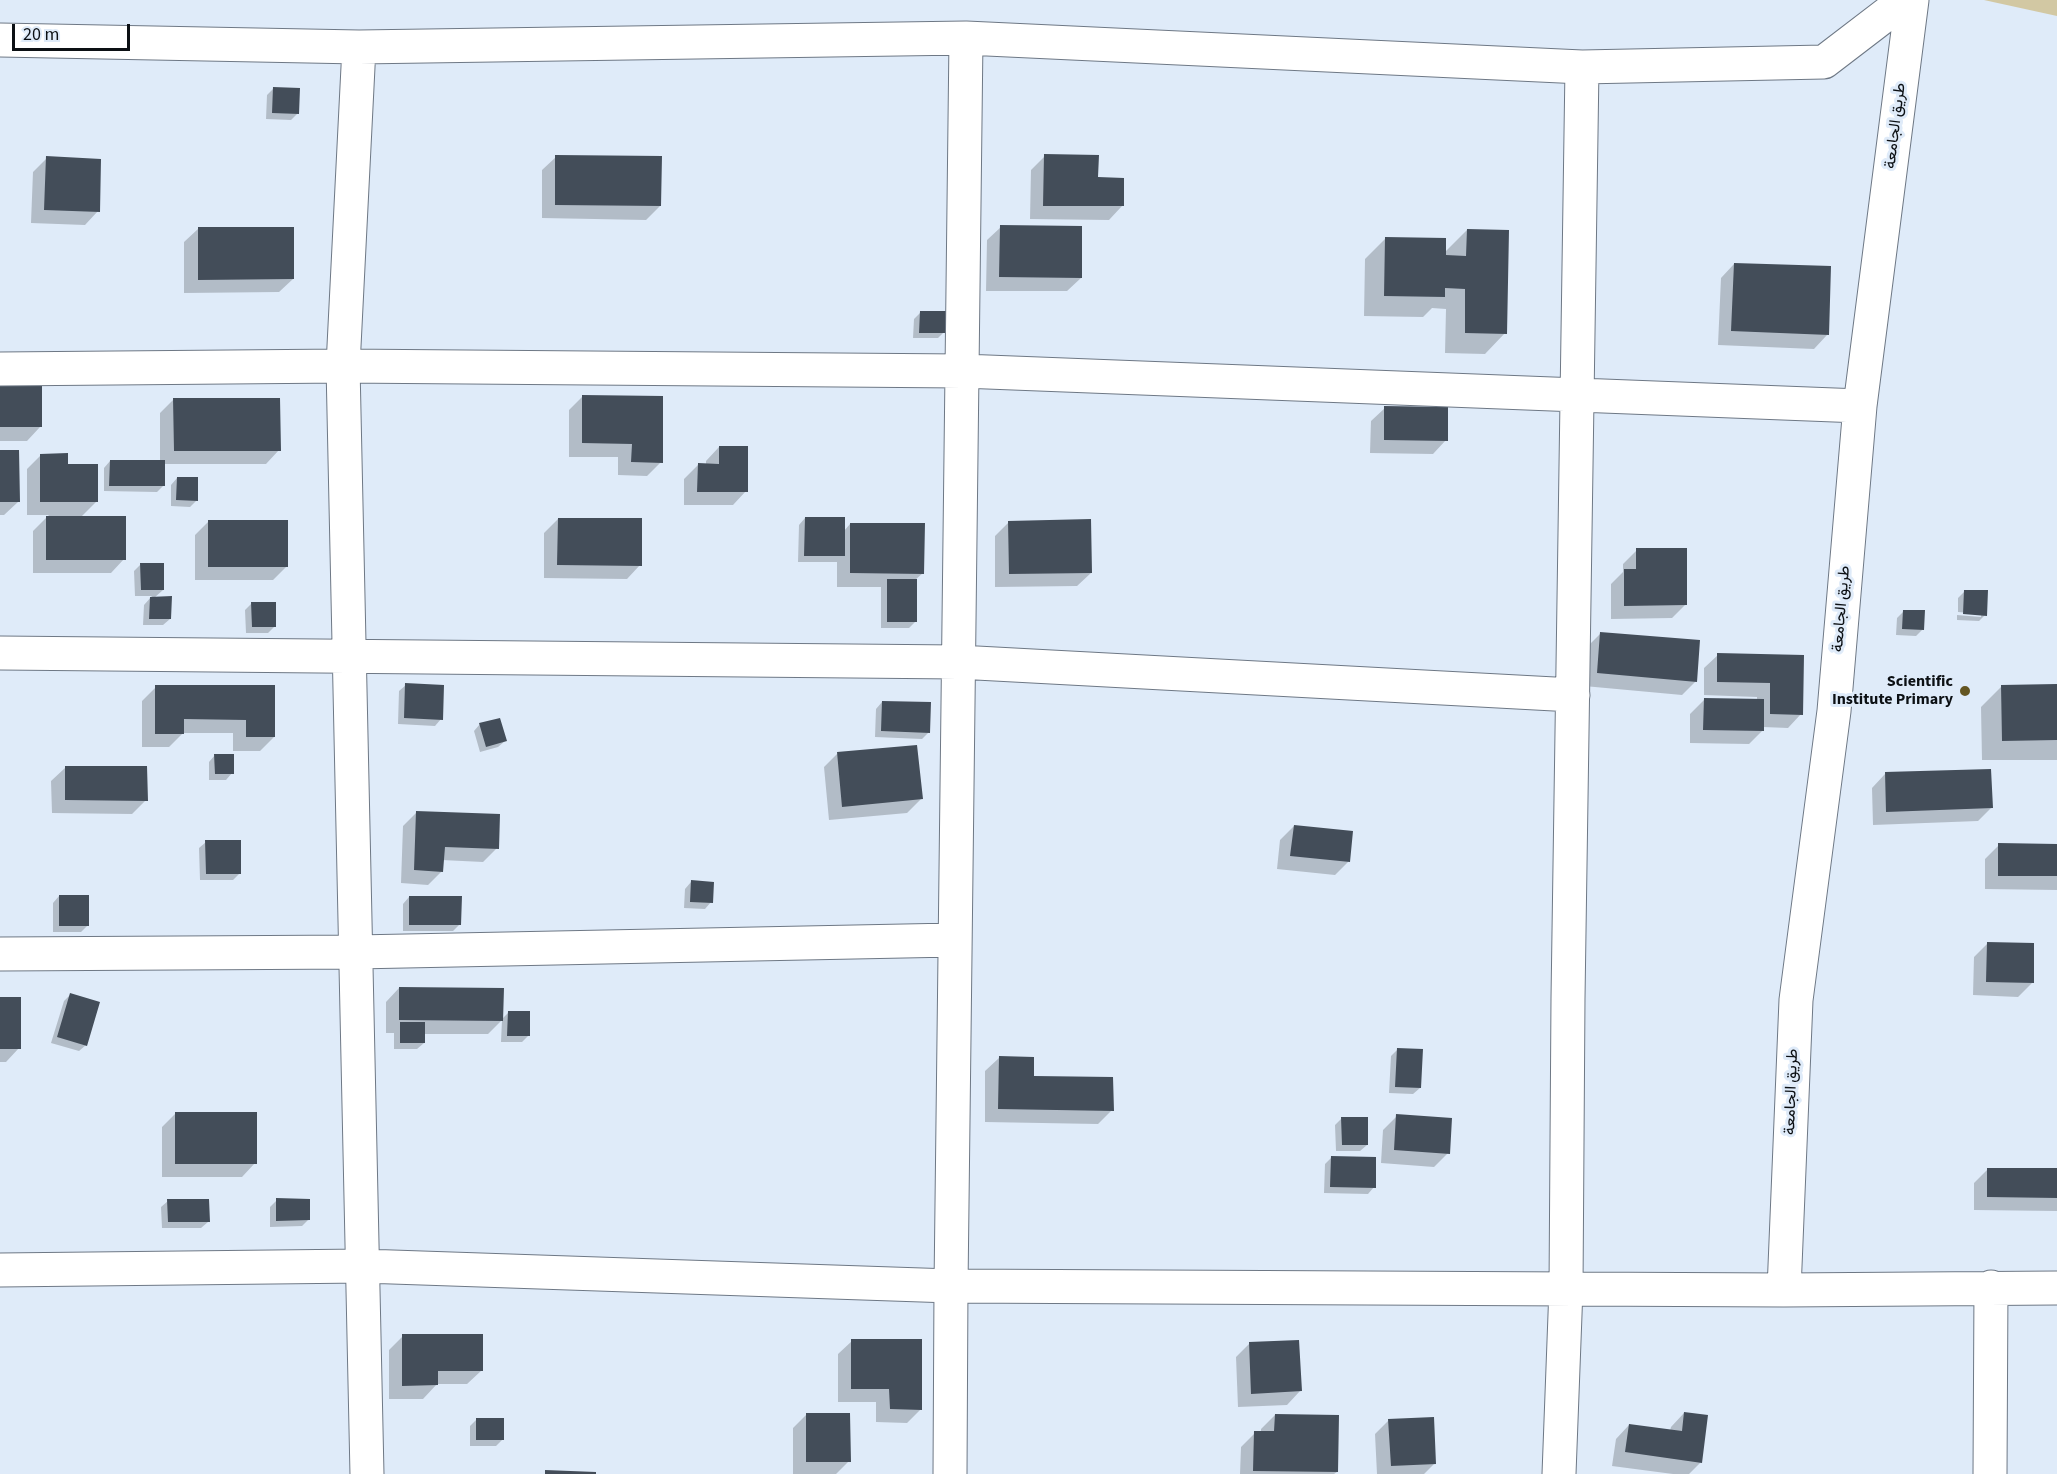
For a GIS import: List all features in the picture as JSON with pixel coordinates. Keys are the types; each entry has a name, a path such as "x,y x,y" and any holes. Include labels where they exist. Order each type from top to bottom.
{"street":[{"path":"0,40 359,47 966,38 1582,67 1824,62 1905,0"},
{"name":"طريق الجامعة","path":"1784,1290 1796,1000 1834,711 1860,406 1912,0"},
{"path":"950,1474 954,940 966,38"},
{"path":"359,47 344,366 367,1474"},
{"path":"1559,1474 1566,1288 1582,67"},
{"path":"0,369 344,366 962,370 1860,406"},
{"path":"0,653 958,662 1573,695"},
{"path":"0,954 356,952 954,940"},
{"path":"0,1270 363,1266 951,1286 1784,1290 2057,1288"},
{"path":"1990,1474 1991,1287"}],"shaded area":[{"path":"1984,0 2057,0 2057,16 1993,2"}],"building":[{"path":"273,87 300,88 299,114 272,113"},
{"path":"1044,154 1099,155 1098,177 1124,178 1124,206 1043,206"},
{"path":"555,155 662,156 661,206 555,205"},
{"path":"46,156 101,159 100,212 44,210"},
{"path":"1000,225 1082,226 1082,278 999,277"},
{"path":"198,227 294,227 294,279 198,280"},
{"path":"1467,229 1509,230 1507,334 1465,333 1465,289 1445,288 1445,297 1384,296 1385,237 1446,238 1446,255 1466,256"},
{"path":"1734,263 1831,266 1829,335 1731,331"},
{"path":"920,311 946,311 946,333 919,333"},
{"path":"0,386 42,386 42,427 0,427"},
{"path":"582,395 663,396 663,463 631,462 632,444 582,443"},
{"path":"173,398 280,398 281,451 174,451"},
{"path":"1384,406 1448,407 1448,441 1384,440"},
{"path":"719,446 748,446 748,492 697,492 698,463 719,464"},
{"path":"0,450 19,450 20,502 0,502"},
{"path":"68,453 68,464 98,464 98,502 40,502 40,454"},
{"path":"110,460 165,460 165,486 109,486"},
{"path":"177,477 198,477 198,501 176,500"},
{"path":"46,516 126,516 126,560 46,560"},
{"path":"805,517 845,517 845,556 804,556"},
{"path":"558,518 642,518 642,566 557,565"},
{"path":"1091,519 1092,573 1009,574 1008,521"},
{"path":"208,520 288,520 288,567 208,567"},
{"path":"850,523 925,523 924,574 850,573"},
{"path":"1636,548 1687,548 1687,605 1624,606 1624,569 1636,569"},
{"path":"140,563 164,563 164,590 141,590"},
{"path":"887,579 917,579 917,622 887,622"},
{"path":"1964,590 1988,590 1987,616 1963,614"},
{"path":"172,596 171,619 149,619 150,597"},
{"path":"251,602 276,602 276,627 252,627"},
{"path":"1903,610 1925,610 1924,630 1902,629"},
{"path":"1600,632 1700,640 1697,682 1597,673"},
{"path":"1717,653 1804,655 1803,715 1770,714 1770,683 1717,682"},
{"path":"405,683 444,685 443,720 404,718"},
{"path":"2057,684 2057,740 2002,741 2001,685"},
{"path":"155,685 275,685 275,737 246,737 246,720 184,719 184,734 155,734"},
{"path":"1704,698 1764,699 1764,731 1703,730"},
{"path":"882,701 931,702 930,733 881,731"},
{"path":"500,718 507,741 486,747 479,723"},
{"path":"917,745 923,799 842,807 837,752"},
{"path":"214,754 234,754 234,774 215,774"},
{"path":"65,766 147,766 148,801 65,800"},
{"path":"1991,769 1993,808 1886,812 1885,772"},
{"path":"416,811 500,814 499,849 445,847 443,872 414,870"},
{"path":"1294,825 1353,831 1350,862 1290,856"},
{"path":"205,840 241,840 241,874 206,874"},
{"path":"1998,843 2057,844 2057,876 1998,876"},
{"path":"691,880 714,882 713,903 690,902"},
{"path":"59,895 89,895 89,926 59,926"},
{"path":"409,896 462,896 461,925 409,925"},
{"path":"1987,942 2034,943 2034,983 1986,982"},
{"path":"399,987 504,988 503,1021 399,1020"},
{"path":"70,993 100,1002 87,1046 57,1037"},
{"path":"0,997 21,997 21,1049 0,1049"},
{"path":"508,1011 530,1011 530,1036 507,1036"},
{"path":"400,1022 425,1022 425,1043 400,1043"},
{"path":"1397,1048 1423,1049 1421,1088 1395,1087"},
{"path":"999,1056 1034,1057 1034,1076 1113,1077 1114,1111 998,1109"},
{"path":"175,1112 257,1112 257,1164 175,1164"},
{"path":"1396,1114 1452,1118 1450,1154 1394,1150"},
{"path":"1341,1117 1368,1117 1368,1145 1342,1145"},
{"path":"1331,1156 1376,1157 1376,1188 1330,1187"},
{"path":"1987,1168 2057,1168 2057,1198 1987,1197"},
{"path":"276,1198 310,1199 310,1220 276,1221"},
{"path":"167,1199 209,1199 210,1222 168,1222"},
{"path":"402,1334 483,1334 483,1371 438,1371 438,1385 402,1386"},
{"path":"851,1339 922,1339 922,1410 890,1409 889,1389 851,1389"},
{"path":"1299,1340 1302,1391 1251,1394 1249,1342"},
{"path":"1684,1412 1708,1415 1702,1463 1625,1452 1629,1424 1682,1431"},
{"path":"806,1413 850,1413 851,1462 806,1462"},
{"path":"1275,1414 1339,1415 1338,1472 1253,1471 1254,1431 1274,1431"},
{"path":"1434,1417 1436,1464 1391,1466 1388,1419"},
{"path":"476,1418 504,1418 504,1440 476,1440"},
{"path":"545,1470 596,1472 596,1474 545,1474"}],"place":[{"name":"Scientific Institute Primary","path":"1965,691"}]}
